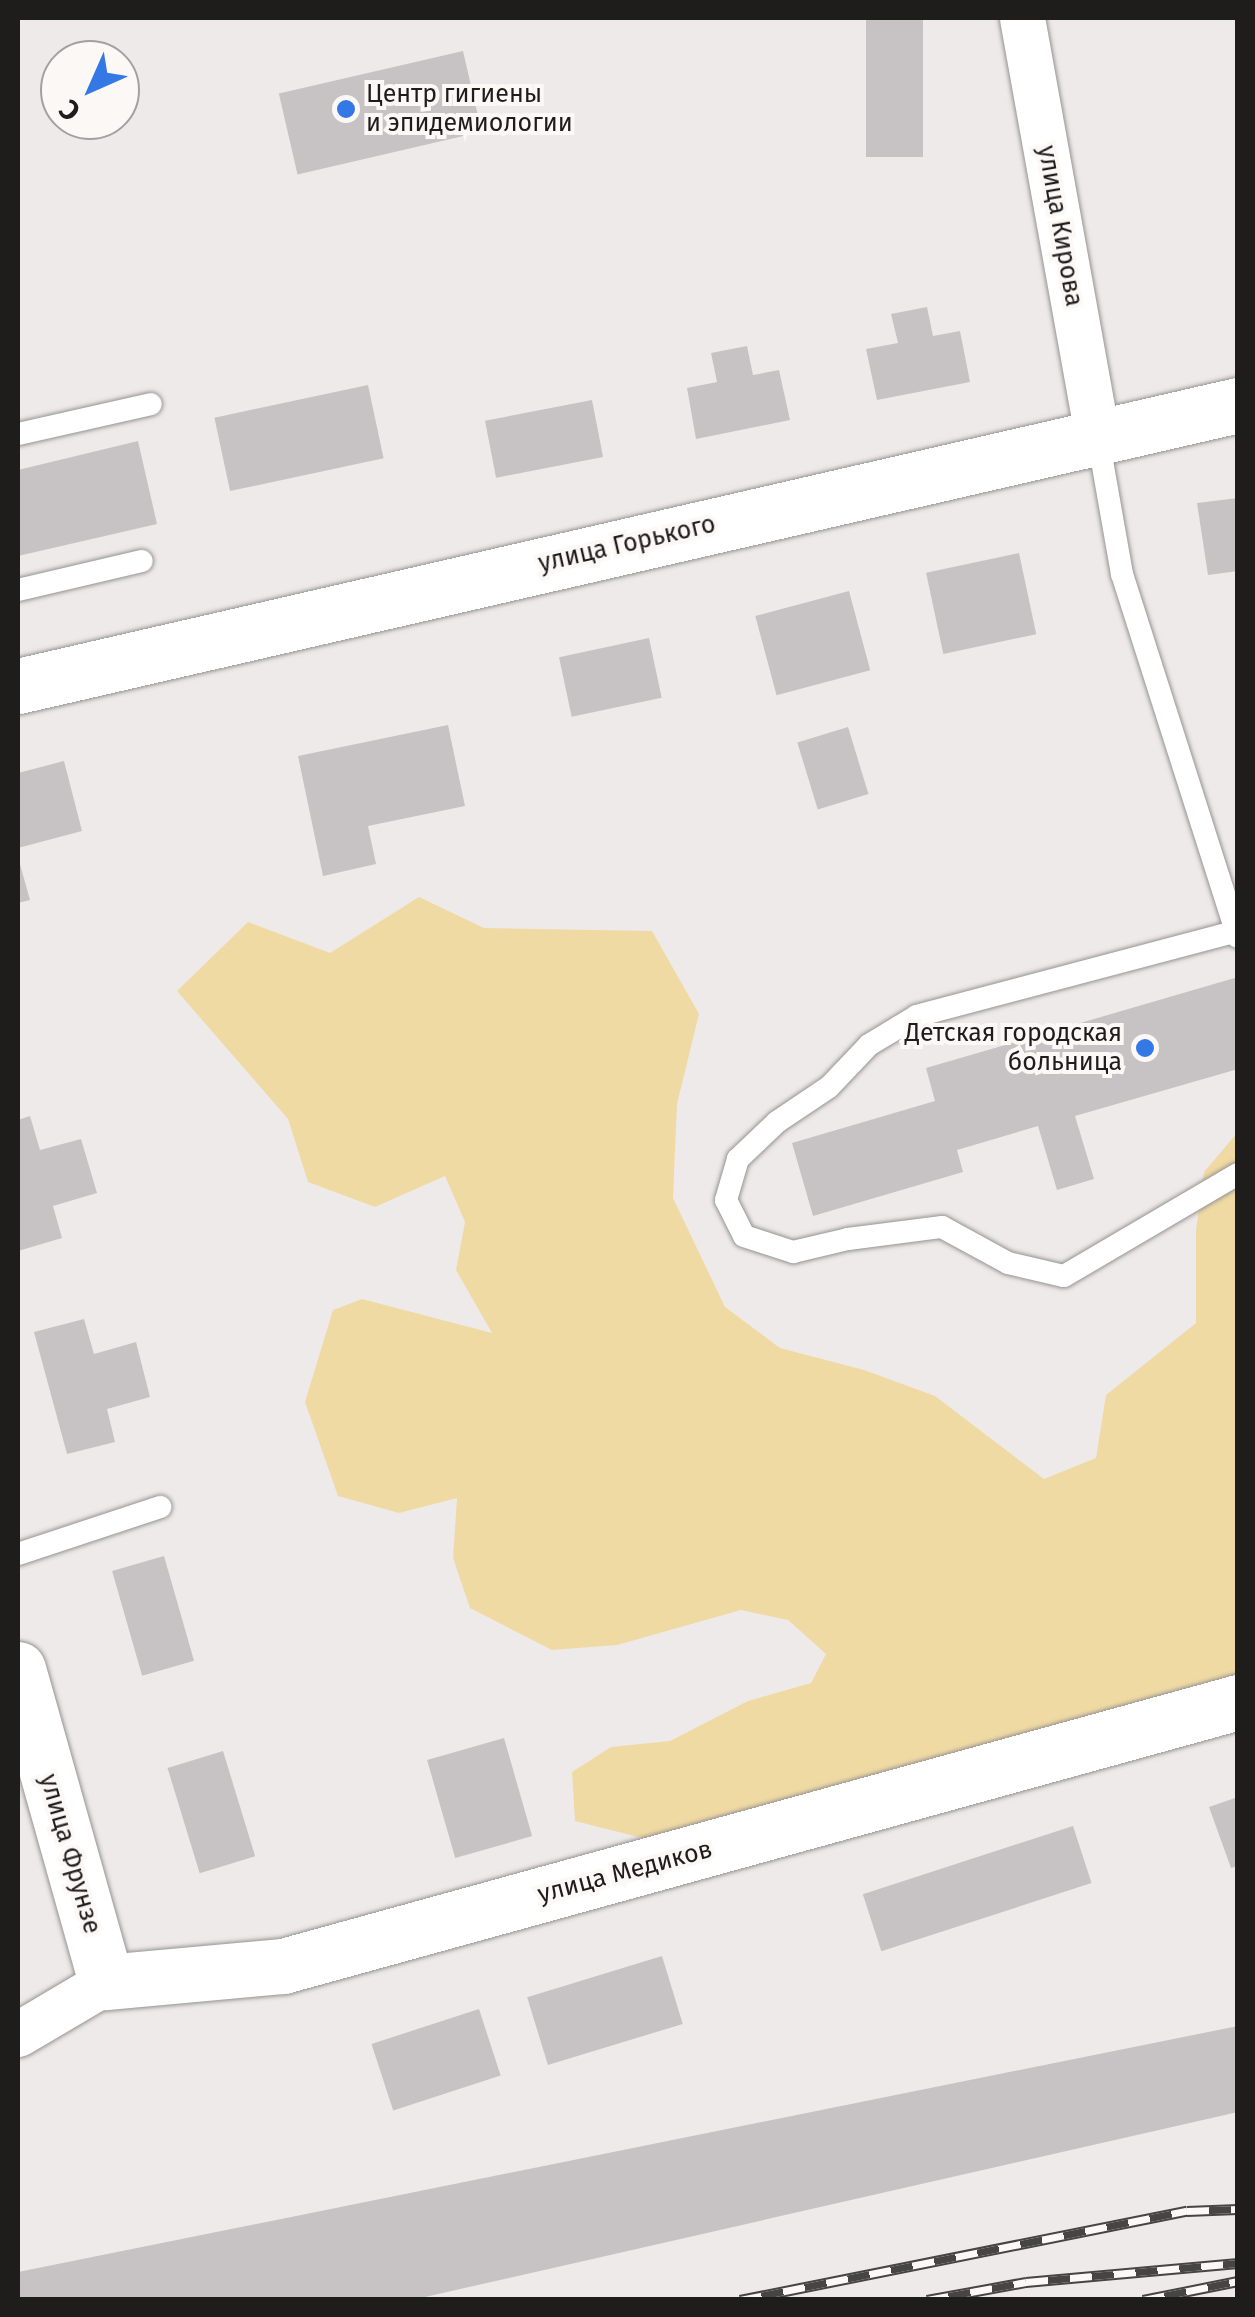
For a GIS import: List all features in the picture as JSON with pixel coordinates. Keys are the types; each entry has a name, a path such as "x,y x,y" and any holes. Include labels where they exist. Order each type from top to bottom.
{"street":[{"name":"улица Кирова","path":"1022,18 1097,434"},
{"name":"улица Горького","path":"18,686 1097,434 1238,406"},
{"name":"улица Фрунзе","path":"18,1668 106,1982"},
{"name":"улица Медиков","path":"18,2034 106,1982 283,1966 1238,1702"}],"lane":[{"path":"18,434 151,404"},
{"path":"1097,434 1122,574 1236,935 917,1016 869,1045 829,1087 777,1122 738,1158 726,1200 744,1236 793,1252 848,1239 942,1227 1008,1263 1064,1276 1238,1174"},
{"path":"18,590 142,561"},
{"path":"18,1554 160,1506"}],"shaded area":[{"path":"419,897 484,928 652,931 699,1014 677,1104 673,1198 725,1307 780,1348 864,1370 935,1396 1044,1479 1096,1458 1106,1395 1196,1323 1196,1230 1204,1172 1237,1133 1237,1679 658,1842 575,1821 572,1772 611,1747 670,1741 748,1701 811,1683 826,1654 788,1620 741,1610 617,1645 552,1650 470,1608 453,1558 457,1498 399,1513 338,1496 305,1402 333,1310 362,1299 492,1333 456,1270 465,1222 445,1176 375,1207 308,1182 288,1119 177,991 248,922 330,953"}],"building":[{"path":"866,18 923,18 923,157 866,157"},
{"path":"463,51 482,132 298,174 279,94"},
{"path":"927,307 933,336 960,331 970,382 877,400 866,349 898,343 891,314"},
{"path":"747,346 753,375 779,370 790,420 696,439 687,388 717,382 711,353"},
{"path":"368,385 384,458 230,491 214,418"},
{"path":"592,400 603,457 496,478 485,421"},
{"path":"138,441 157,524 18,556 18,470"},
{"path":"1238,498 1238,571 1208,575 1197,503"},
{"path":"1019,553 1036,634 943,654 926,573"},
{"path":"849,591 870,670 777,695 755,616"},
{"path":"649,638 662,698 572,717 559,657"},
{"path":"448,725 465,806 368,826 376,864 323,876 298,756"},
{"path":"848,727 868,794 818,809 797,742"},
{"path":"64,761 82,831 18,848 18,773"},
{"path":"18,857 30,900 18,903"},
{"path":"1238,977 1238,1069 1075,1116 1094,1179 1057,1190 1038,1126 957,1150 963,1172 813,1216 792,1143 935,1101 926,1068"},
{"path":"30,1116 40,1150 81,1139 97,1193 53,1206 62,1238 18,1251 18,1120"},
{"path":"84,1319 94,1354 136,1342 150,1397 107,1409 115,1442 67,1454 34,1332"},
{"path":"164,1556 194,1661 142,1676 112,1571"},
{"path":"504,1738 532,1836 455,1858 427,1760"},
{"path":"223,1751 255,1856 200,1873 168,1768"},
{"path":"1238,1797 1238,1866 1231,1868 1209,1807"},
{"path":"1073,1826 1092,1883 881,1951 863,1894"},
{"path":"662,1956 683,2024 548,2065 527,1997"},
{"path":"479,2009 501,2076 393,2110 372,2044"},
{"path":"1238,2026 1238,2112 412,2300 18,2300 18,2272"}],"railway":[{"path":"740,2300 1187,2211 1238,2209"},
{"path":"927,2300 1026,2282 1238,2263"},
{"path":"1143,2300 1238,2281"}],"place":[{"name":"Центр гигиены и эпидемиологии","path":"346,109"},
{"name":"Детская городская больница","path":"1145,1048"}]}
